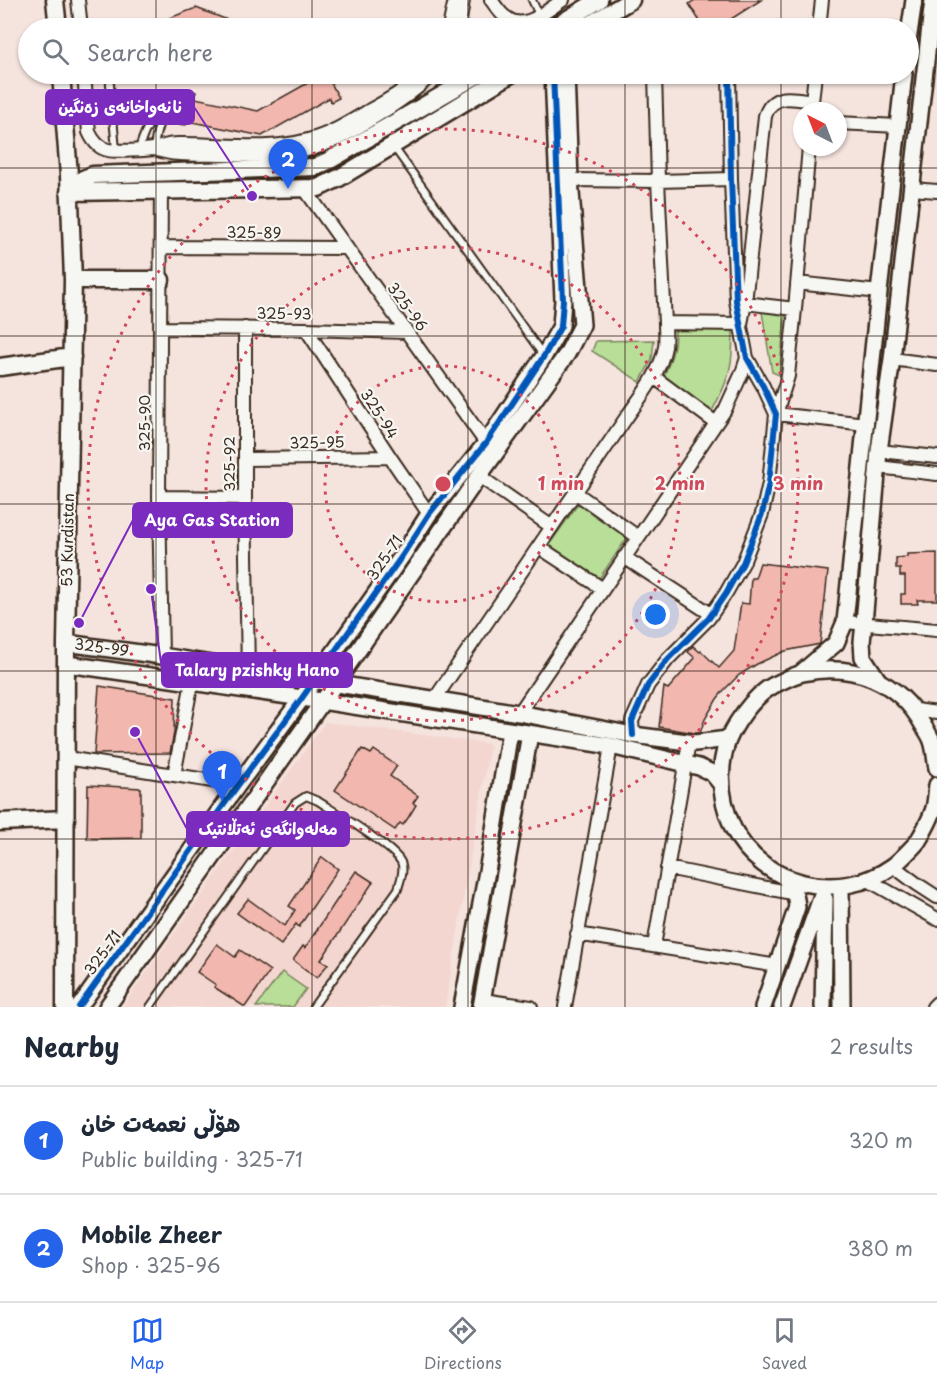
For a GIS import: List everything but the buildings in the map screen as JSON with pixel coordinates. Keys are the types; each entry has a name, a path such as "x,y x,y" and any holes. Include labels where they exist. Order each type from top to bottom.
{"main road":[{"path":"55,0 57,18"},
{"path":"572,18 599,0"},
{"path":"601,18 631,0"},
{"name":"53 Kurdistan","path":"62,84 69,175 73,280 66,643 65,1007"},
{"path":"69,192 82,179 93,175 315,167 460,84"},
{"path":"69,192 318,188 339,178 495,84"},
{"path":"73,280 161,280"},
{"path":"0,367 72,357"},
{"path":"0,822 66,819"}],"street":[{"path":"78,0 80,18"},
{"path":"454,0 455,18"},
{"path":"458,18 463,0"},
{"path":"491,0 507,18"},
{"path":"534,18 563,0"},
{"path":"820,18 822,0"},
{"path":"912,18 914,0"},
{"path":"878,680 863,657 862,642 879,451 892,359 933,0"},
{"path":"85,84 89,132 99,146 116,151 154,149 175,144 269,147 299,142 328,134 418,84"},
{"path":"408,91 414,84"},
{"name":"325-71","path":"79,1007 302,698 429,514 486,443 544,356 561,326 563,300 553,84"},
{"name":"325-71","path":"107,1007 567,354 582,326 570,180 566,84"},
{"path":"434,700 654,377 662,359 665,345 665,323 655,84"},
{"path":"729,84 736,301 747,358 776,414"},
{"path":"812,102 814,84"},
{"path":"801,673 836,643 845,622 903,84"},
{"path":"741,324 765,116 767,109 776,100 784,98 798,102"},
{"path":"847,123 898,126"},
{"path":"633,735 632,721 648,685 668,659 711,614 726,593 743,562 762,514 769,483 776,414 788,376 808,156"},
{"path":"570,180 731,179"},
{"name":"325-96","path":"304,188 486,443"},
{"path":"912,189 937,191"},
{"name":"325-90","path":"161,190 159,497 162,656"},
{"name":"325-89","path":"161,247 347,248"},
{"path":"797,283 879,292"},
{"path":"745,303 795,309"},
{"path":"665,323 741,324"},
{"name":"325-93","path":"160,328 306,328 407,332"},
{"name":"325-92","path":"245,328 248,671"},
{"name":"325-94","path":"306,328 429,514"},
{"path":"519,713 725,410 747,358"},
{"path":"892,359 937,365"},
{"path":"654,377 716,423"},
{"path":"776,414 866,424"},
{"path":"879,451 937,457"},
{"name":"325-95","path":"245,459 390,457"},
{"path":"878,467 937,474"},
{"path":"479,476 552,527"},
{"path":"576,493 638,537"},
{"path":"159,497 245,498"},
{"path":"539,547 603,590"},
{"path":"624,557 711,614"},
{"path":"845,622 937,630"},
{"name":"325-99","path":"66,643 162,656 519,713 633,735 695,743 728,739"},
{"path":"87,667 84,656 90,646"},
{"path":"66,664 611,746 699,767 712,773 721,784"},
{"path":"937,768 932,741 915,710 898,693 878,680 853,672 827,669 801,673 770,687 745,710 728,739 722,761 721,784 726,813 739,840 759,862 797,882 833,887 868,880 893,866 918,841 934,810 937,785"},
{"path":"174,775 192,682"},
{"path":"915,710 937,713"},
{"path":"462,1007 510,730"},
{"path":"530,734 482,1003 531,1007"},
{"path":"654,946 688,742"},
{"path":"565,1007 611,746"},
{"path":"66,758 238,785"},
{"path":"893,866 934,895 923,912"},
{"path":"667,868 796,894"},
{"path":"763,1007 797,907 796,894 792,885 784,877"},
{"path":"868,880 937,919"},
{"path":"782,1007 833,887"},
{"path":"823,1007 833,887"},
{"path":"833,887 842,1007"},
{"path":"577,934 778,966"},
{"path":"933,1007 937,1003"}],"lane":[{"path":"532,0 539,15"},
{"path":"110,84 116,151"},
{"path":"139,149 144,133 157,114 173,106 158,125 154,149"},
{"path":"393,146 544,356"},
{"path":"150,1007 295,804 306,796 318,801 393,852 402,864 402,876 398,889 313,1007"}],"shaded area":[{"path":"325,722 490,744 445,1007 122,1007"}],"green space":[{"path":"761,306 786,307 779,375 772,372"},
{"path":"733,323 730,369 711,413 663,378 673,352 675,324"},
{"path":"654,340 652,359 640,382 592,351 596,341"},
{"path":"578,504 627,538 599,579 549,545"},
{"path":"282,972 306,989 293,1007 256,1007"}],"cycle path":[{"path":"79,1007 302,698 429,514 486,443 544,356 561,326 563,300 553,84"},
{"path":"633,735 632,721 648,685 668,659 709,618 743,563 762,514 769,483 776,414 747,358 736,301 729,84"}],"place":[{"name":"Mobile Zheer","path":"288,189"},
{"name":"نانەواخانەی زەنگین","path":"252,196"},
{"name":"Talary pzishky Hano","path":"151,589"},
{"name":"Aya Gas Station","path":"79,623"},
{"name":"مەلەوانگەی ئەتڵانتیک","path":"135,732"},
{"name":"هۆڵی نعمەت خان","path":"222,801"}]}
